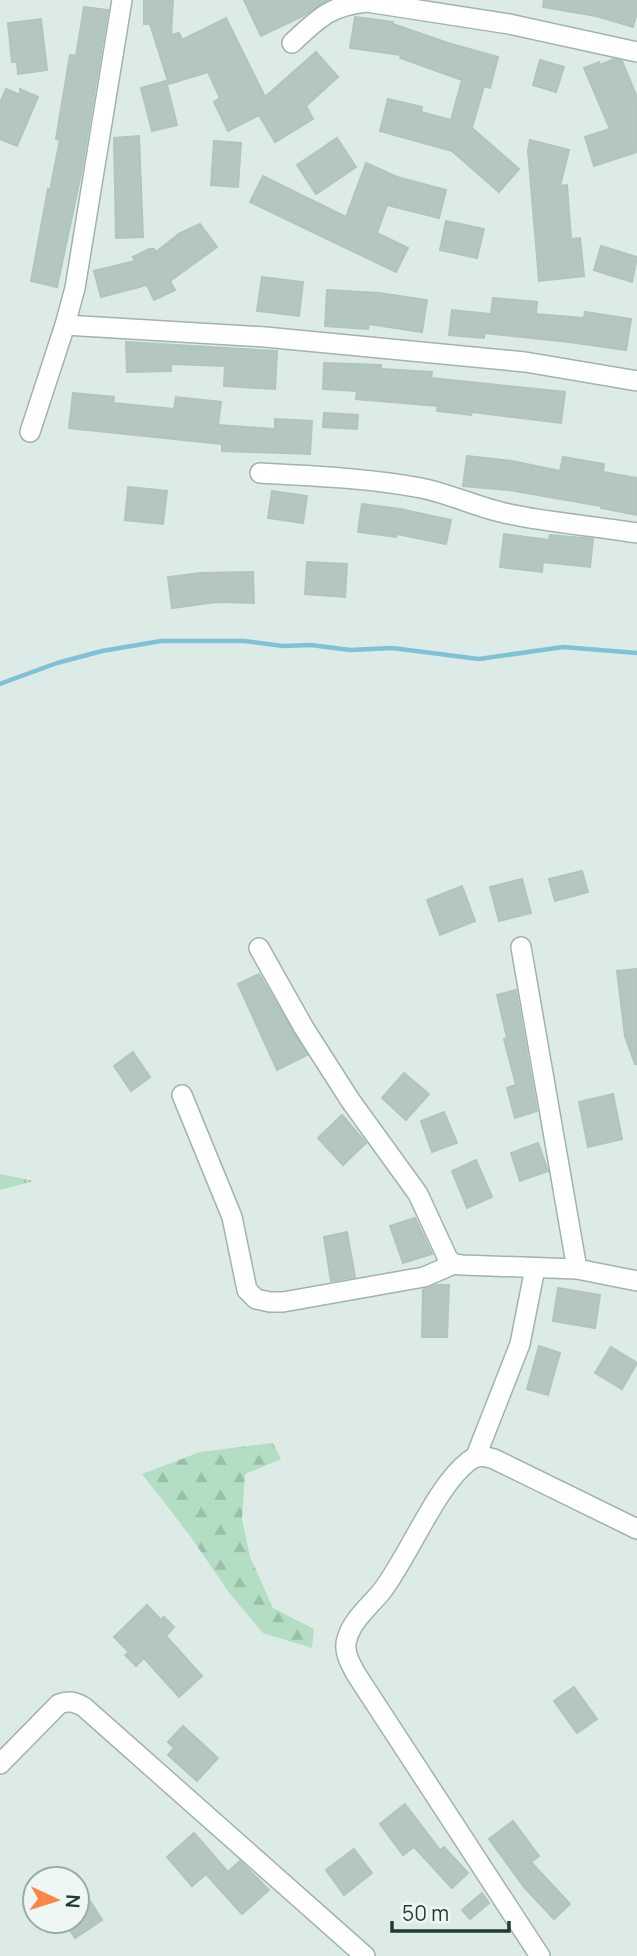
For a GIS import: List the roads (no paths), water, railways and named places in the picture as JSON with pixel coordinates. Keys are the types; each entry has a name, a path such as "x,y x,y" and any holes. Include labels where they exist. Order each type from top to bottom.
{"street":[{"path":"30,432 65,325 83,241 122,0"},
{"path":"292,43 324,14 345,4 367,2 509,24 637,52"},
{"path":"65,325 265,337 525,362 637,381"},
{"path":"260,473 330,477 418,487 510,514 637,533"},
{"path":"521,947 577,1269"},
{"path":"259,948 304,1028 350,1100 418,1194 429,1213 441,1248 454,1264"},
{"path":"182,1095 232,1217 247,1290 256,1299 283,1302 424,1277 454,1264 577,1269 637,1281"},
{"path":"476,1457 520,1344 535,1268"},
{"path":"540,1956 356,1674 345,1651 346,1639 353,1625 395,1572 446,1487 467,1462 476,1457 494,1459 637,1529"},
{"path":"0,1764 59,1704 66,1701 76,1702 365,1956"}],"waterway":[{"path":"0,684 57,663 102,651 161,641 244,641 350,650 392,648 479,659 563,647 637,653"}]}
